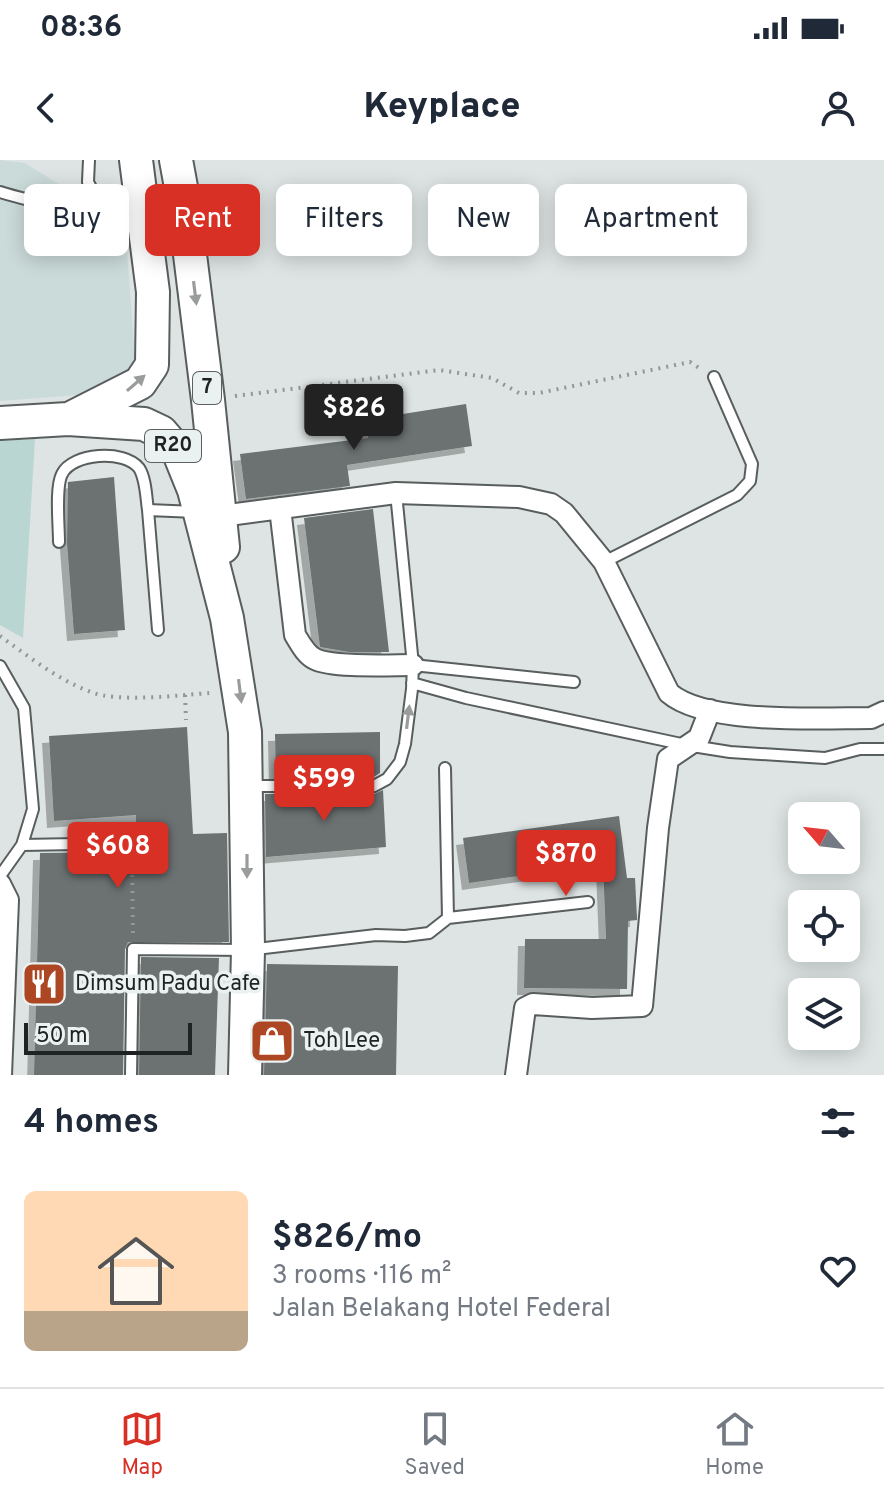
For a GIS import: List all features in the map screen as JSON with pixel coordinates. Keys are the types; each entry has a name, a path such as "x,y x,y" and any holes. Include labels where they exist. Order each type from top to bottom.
{"main road":[{"path":"136,160 145,228"},
{"name":"7","path":"176,160 208,400 209,514"},
{"path":"68,419 140,383 152,365 153,292 148,256"},
{"name":"R20","path":"0,423 68,419 144,424 161,432 179,453 194,490 209,514 234,650 245,732 247,786"},
{"path":"245,1075 247,786"}],"street":[{"path":"209,514 396,493 519,497 551,504 564,513 604,562 669,693 680,702 710,710 800,718 871,718 884,712"},
{"path":"280,508 295,635 303,648 315,659 412,679"},
{"path":"516,1075 525,1008 533,1004 592,1008 642,1006 658,828 668,759 699,738 710,710"},
{"path":"0,884 8,900 1,1075"}],"lane":[{"path":"89,160 89,184"},
{"path":"0,192 24,200"},
{"path":"129,222 145,228"},
{"path":"604,562 737,495 750,481 752,464 714,377"},
{"path":"59,542 60,476 68,464 115,455 132,461 141,472 148,510 158,630"},
{"path":"247,786 374,786 387,779 400,762 412,679 396,493"},
{"path":"148,510 209,514"},
{"path":"0,666 24,708 33,809 22,845 0,876"},
{"path":"412,679 574,682"},
{"path":"412,679 466,698 730,752 825,758 860,749 884,749"},
{"path":"445,768 448,918"},
{"path":"22,845 132,843"},
{"path":"131,1075 133,949 248,950 376,935 429,933 448,918 588,902"}],"path":[{"path":"208,400 439,370 492,378 519,393 539,393 690,362 714,377"},
{"path":"0,636 44,666 91,692 110,697 210,693"},
{"path":"185,695 186,720"},
{"path":"132,843 133,949"}],"shaded area":[{"path":"0,160 25,163 59,184 24,184 24,256 128,256 135,358 123,377 91,394 0,401"},
{"path":"35,439 23,638 0,625 0,441"}],"building":[{"path":"466,404 472,446 347,465 350,486 246,499 240,454 368,438 365,420"},
{"path":"114,477 125,630 74,634 67,543 68,482"},
{"path":"373,509 389,652 349,652 320,647 304,518"},
{"path":"187,727 193,834 227,833 229,942 128,942 125,949 123,1075 34,1075 40,853 137,852 140,844 136,836 136,815 54,821 49,736"},
{"path":"380,732 380,773 372,778 276,778 275,734"},
{"path":"383,790 386,847 266,857 265,794 374,794"},
{"path":"619,816 627,878 635,878 637,918 628,921 627,989 524,988 525,939 606,939 603,864 469,883 463,838"},
{"path":"141,957 219,958 215,1075 139,1075"},
{"path":"267,964 398,966 396,1075 264,1075"}],"place":[{"name":"Dimsum Padu Cafe","path":"44,984"},
{"name":"Toh Lee","path":"272,1041"}]}
